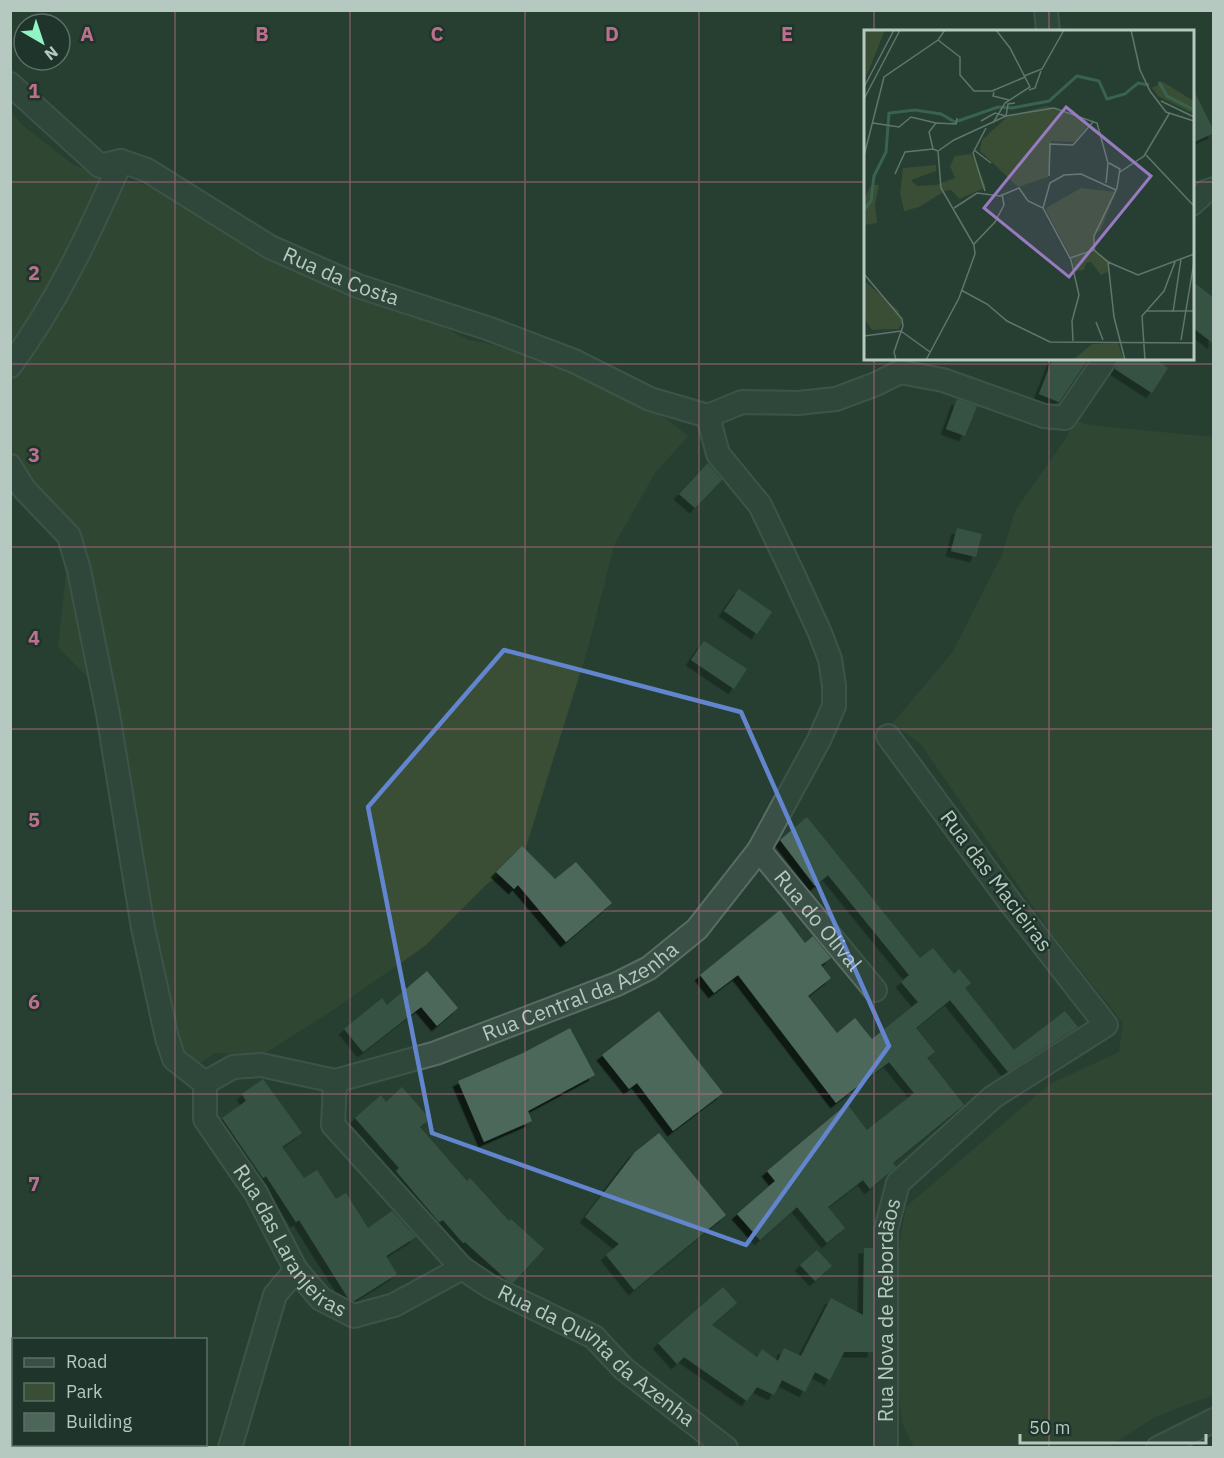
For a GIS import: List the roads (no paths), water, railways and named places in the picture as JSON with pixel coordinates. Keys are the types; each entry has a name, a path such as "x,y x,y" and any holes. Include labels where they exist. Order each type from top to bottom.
{"street":[{"path":"1046,10 1048,30"},
{"name":"Rua da Costa","path":"10,84 100,166 121,161 147,170 270,247 358,286 574,361 650,399 708,416"},
{"path":"10,366 24,347 87,238 121,161"},
{"path":"1194,202 1205,192 1214,189"},
{"path":"708,416 742,402 798,403 836,399 900,372 943,380 1044,416 1065,418 1105,360"},
{"name":"Rua Central da Azenha","path":"205,1083 233,1067 261,1065 335,1081 436,1053 617,984 649,968 697,929 759,850 819,741 834,706 834,686 830,659 820,633 760,505 718,454 708,416"},
{"path":"10,466 24,489 69,536 79,570 108,714 143,928 167,1038 174,1059 205,1083"},
{"name":"Rua das Macieiras","path":"888,736 1010,902 1106,1025"},
{"name":"Rua do Olival","path":"759,850 875,990"},
{"name":"Rua Nova de Rebordãos","path":"885,1448 886,1230 898,1183 993,1097 1106,1025"},
{"name":"Rua da Quinta da Azenha","path":"335,1081 333,1125 462,1268 489,1286 594,1337 624,1369 726,1448"},
{"name":"Rua das Laranjeiras","path":"205,1083 205,1119 256,1193 296,1270 321,1299 354,1316 394,1305 462,1268"},
{"path":"230,1448 275,1295 296,1270"},
{"path":"1158,1448 1214,1420"}]}
